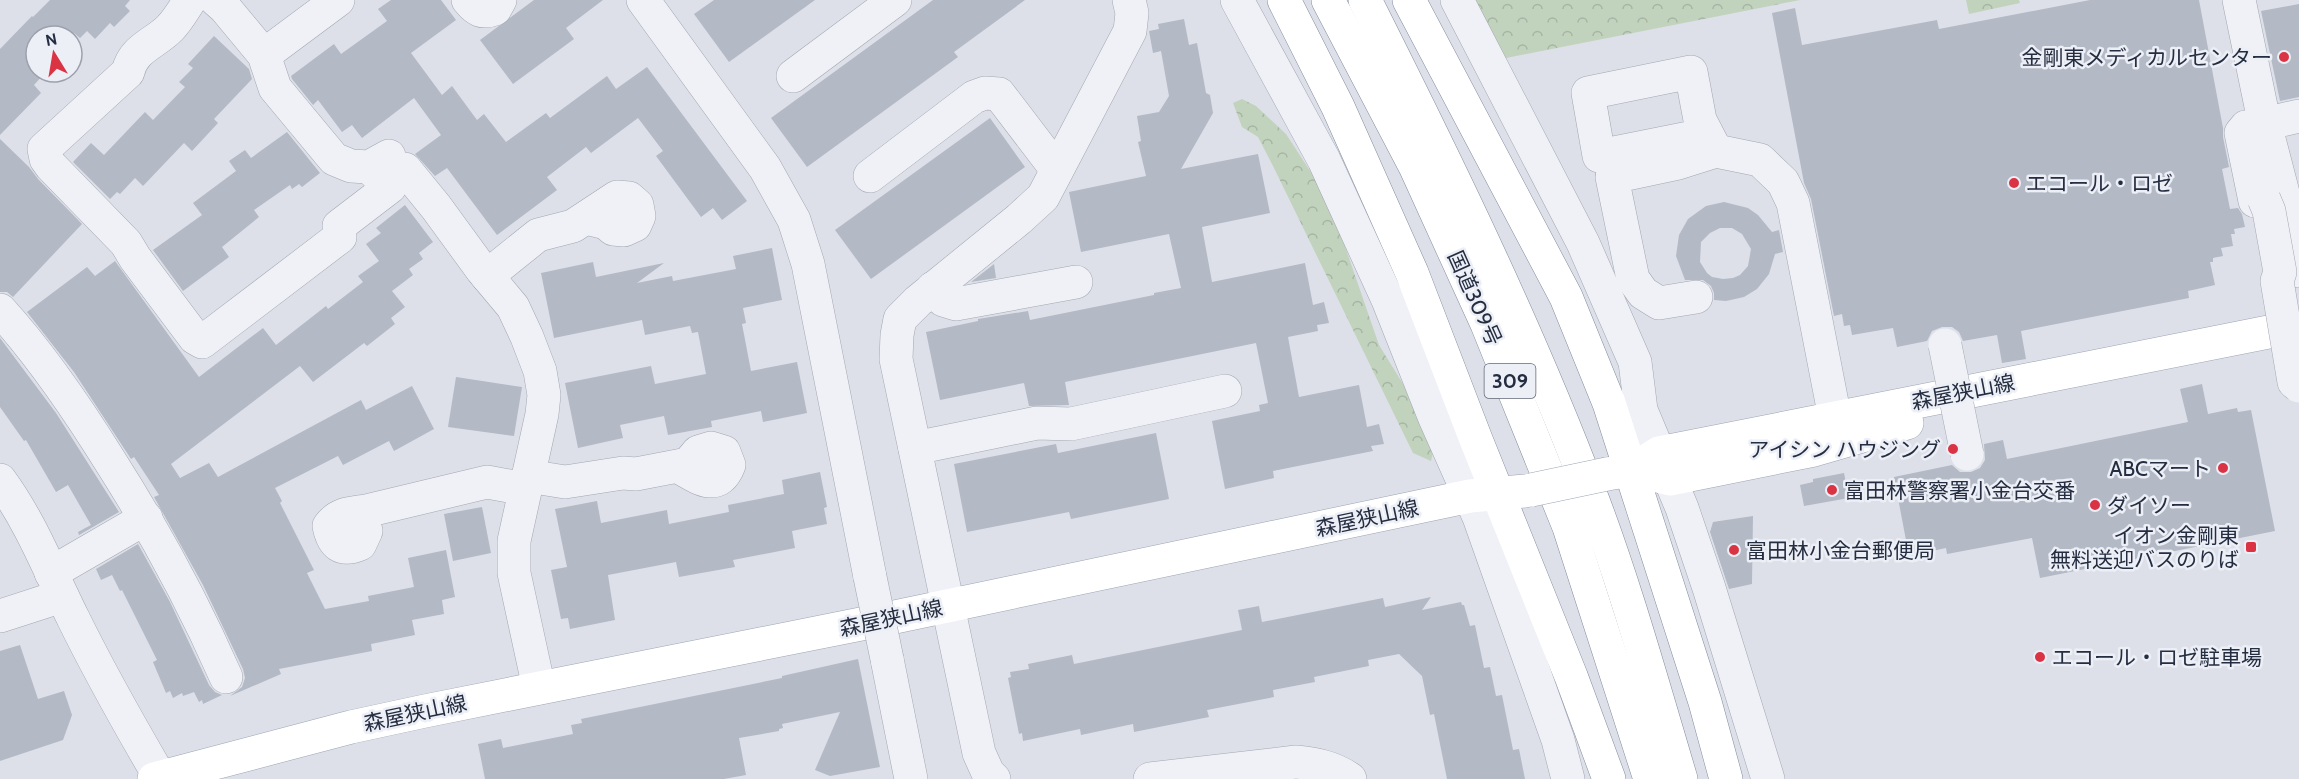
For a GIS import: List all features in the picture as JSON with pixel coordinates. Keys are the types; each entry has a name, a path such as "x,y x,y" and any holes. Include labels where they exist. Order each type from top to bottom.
{"main road":[{"name":"309","path":"1284,0 1343,117 1413,273 1484,495"},
{"name":"国道309号","path":"1328,0 1415,166 1487,324 1569,527 1650,779"},
{"name":"国道309号","path":"1365,0 1482,236 1589,490 1616,567 1681,779"},
{"path":"1409,0 1566,297 1610,403 1619,472 1706,702 1726,779"},
{"name":"森屋狭山線","path":"1664,466 1835,418 2299,326"},
{"name":"森屋狭山線","path":"158,778 351,727 1484,495 1532,490 1619,472 1814,450 1937,414 2299,343"},
{"path":"1484,495 1571,676 1609,779"}],"street":[{"path":"190,0 170,29 150,41 130,63 128,72 44,149 46,159 51,166 126,243 195,338 202,342 340,237 339,226 390,186 388,164"},
{"path":"216,0 264,55 276,88 334,159 351,166 388,164 405,169 513,307 540,370 544,395 514,541 514,573 539,688"},
{"path":"264,55 338,0"},
{"path":"468,0 477,11 487,12 495,9 501,0"},
{"path":"643,0 765,168 794,220 808,264 911,779"},
{"path":"794,76 895,0"},
{"path":"994,779 988,773 979,753 896,359 897,335 900,319 933,288 1043,197 1130,31 1132,13 1129,0"},
{"path":"1237,0 1324,160 1388,300 1434,416 1484,495 1568,779"},
{"path":"1457,0 1583,243 1635,362 1641,410 1682,508 1728,646 1768,779"},
{"path":"2240,0 2264,124 2274,198 2299,271"},
{"path":"870,176 974,97 985,93 999,94 1057,170"},
{"path":"2264,124 2299,116"},
{"path":"1696,297 1659,303 1643,293 1633,279 1612,177 1716,151 1760,160 1783,182 1793,203 1835,418"},
{"path":"2274,198 2268,211 2280,272 2277,280 2294,382 2299,386"},
{"path":"487,276 538,235 573,226 586,218"},
{"path":"933,288 943,300 956,304 1076,282"},
{"path":"0,310 23,336 87,425 146,518 202,623 226,677"},
{"path":"1945,345 1967,453"},
{"path":"915,448 1037,423 1071,424 1225,391"},
{"path":"366,511 487,482 565,482 623,473 636,474 677,466"},
{"path":"0,480 30,529 158,778"},
{"path":"0,616 57,584 146,518"},
{"path":"1150,779 1296,762 1318,764 1341,772 1350,779"}],"green space":[{"path":"1474,0 1800,0 1506,58"},
{"path":"1966,0 2019,0 2020,3 1969,14"},
{"path":"1242,99 1256,106 1286,134 1329,200 1379,345 1413,400 1435,444 1431,461 1413,453 1258,137 1242,127 1233,103"}],"building":[{"path":"50,0 130,0 125,6 130,11 114,27 110,23 95,39 87,31 84,34 84,24 24,24"},
{"path":"391,0 441,0 456,20 411,53 442,95 452,86 477,120 484,114 506,142 546,113 550,118 607,76 616,89 647,67 747,201 722,220 713,208 701,217 656,156 663,151 638,118 591,153 586,147 547,177 557,190 497,235 447,168 435,176 415,154 441,135 414,98 362,138 352,125 342,132 318,100 313,105 292,79 291,76 334,44 341,54 387,21 378,9"},
{"path":"534,0 603,0 566,28 574,39 513,84 480,40"},
{"path":"714,0 815,0 729,62 694,14"},
{"path":"933,0 1025,0 954,52 958,57 807,167 771,118"},
{"path":"2090,0 2199,0 2229,167 2222,169 2230,209 2238,208 2245,227 2234,229 2235,234 2231,234 2233,246 2221,248 2223,256 2213,258 2213,262 2210,262 2215,285 2188,291 2189,298 2021,331 2026,359 2002,363 1997,335 1963,341 1959,332 1952,327 1942,327 1932,331 1927,341 1897,347 1893,328 1852,335 1850,325 1844,326 1842,314 1834,316 1811,199 1804,183 1772,13 1795,8 1802,45 1937,20 1939,29"},
{"name":"金剛東メディカルセンター","path":"2299,4 2299,97 2280,101 2261,11"},
{"path":"1184,19 1189,45 1197,43 1206,93 1210,95 1213,113 1181,169 1258,154 1270,213 1202,227 1212,282 1305,263 1313,305 1324,302 1329,323 1317,325 1318,331 1288,337 1299,397 1359,385 1367,427 1379,424 1384,444 1371,446 1373,451 1273,471 1274,478 1225,489 1212,421 1260,411 1259,405 1268,403 1256,343 1065,382 1069,405 1029,406 1024,383 940,400 926,332 978,321 978,319 1028,311 1030,320 1181,288 1169,234 1081,252 1069,192 1146,176 1138,142 1141,141 1137,116 1159,112 1169,96 1161,51 1153,53 1149,31 1159,29 1158,24"},
{"path":"24,24 24,84 35,84 41,93 0,135 0,49"},
{"path":"214,36 249,69 252,79 214,119 218,123 192,151 184,143 143,186 135,178 120,194 117,192 110,199 73,162 91,143 104,155 145,112 153,120 185,87 179,82 193,68 188,64"},
{"path":"990,118 1025,167 871,279 835,230"},
{"path":"287,132 320,173 302,187 299,184 292,189 290,185 254,210 259,217 222,247 229,257 183,291 153,250 202,215 193,203 236,171 229,161 245,150 251,158"},
{"path":"0,139 82,224 13,297 7,292 0,292"},
{"path":"1724,202 1748,208 1758,215 1772,232 1779,230 1783,252 1775,254 1769,274 1757,289 1744,297 1726,301 1714,300 1711,286 1703,280 1685,280 1676,256 1679,235 1688,219 1706,206","holes":["1720,228 1732,228 1742,234 1751,249 1748,266 1740,275 1733,278 1712,277 1700,262 1701,242 1710,233"]},
{"path":"405,205 433,242 419,253 423,259 409,269 413,275 392,291 405,307 391,318 395,324 367,346 364,343 313,382 300,366 171,464 180,478 209,463 218,477 361,400 366,410 412,386 434,429 394,451 389,441 343,465 338,456 275,488 282,501 280,503 314,570 307,573 325,609 369,601 368,596 414,587 408,558 446,550 455,597 442,600 444,614 412,620 415,635 371,644 372,651 279,669 281,674 230,696 242,687 245,678 243,669 203,585 154,497 159,495 134,457 131,459 74,372 27,312 87,267 95,276 115,261 199,377 263,328 276,345 326,306 328,309 363,282 358,276 379,261 366,244 381,233 376,228"},
{"path":"772,248 782,300 743,308 746,323 742,324 751,371 797,362 807,413 763,422 761,411 711,421 712,427 668,435 664,416 620,425 623,438 578,448 565,383 651,366 655,384 706,374 698,332 692,333 690,326 645,335 642,320 554,338 541,273 593,262 596,277 664,263 637,283 672,276 673,281 736,269 733,256"},
{"path":"994,264 996,278 971,282"},
{"path":"0,338 56,413 119,512 79,535 78,532 91,525 68,485 56,492 26,440 24,441 0,407"},
{"path":"456,377 522,387 514,436 448,427"},
{"path":"2202,384 2208,414 2237,408 2238,412 2251,410 2275,531 2040,578 2032,538 1947,554 1946,548 1909,556 1894,477 1952,465 1960,472 1971,472 1980,468 1985,460 1984,444 2003,440 2007,459 2188,422 2180,389"},
{"path":"1156,433 1169,499 1071,519 1069,512 967,532 954,464 1056,444 1058,453"},
{"path":"820,472 827,507 824,508 827,524 792,531 795,548 733,560 735,567 679,577 676,562 608,575 615,620 570,629 568,618 561,619 551,570 567,567 555,509 597,501 601,523 667,510 669,524 729,512 728,505 784,494 782,480"},
{"path":"1844,473 1849,498 1804,506 1800,485 1813,482 1813,479"},
{"path":"482,507 491,553 453,561 444,514"},
{"path":"1753,516 1752,584 1729,589 1710,532 1713,522"},
{"path":"138,544 170,602 209,685 215,692 222,695 203,704 202,700 199,702 194,692 183,696 182,693 173,698 170,691 166,693 153,662 157,660 122,590 120,591 112,575 101,580 96,569"},
{"path":"1431,597 1422,610 1461,602 1470,626 1475,625 1484,668 1490,667 1496,696 1502,695 1513,750 1519,749 1525,779 1447,779 1434,714 1430,715 1422,676 1399,654 1368,660 1369,666 1314,677 1315,682 1273,690 1274,697 1207,710 1209,717 1134,732 1133,724 1081,735 1080,729 1023,741 1022,733 1019,734 1008,678 1011,677 1010,672 1029,669 1028,664 1072,655 1074,664 1242,630 1238,610 1259,606 1262,622 1383,598 1385,607"},
{"path":"20,645 38,699 64,691 72,715 63,740 0,761 0,651"},
{"path":"858,659 880,767 830,776 815,770 840,712 782,724 783,728 779,731 739,738 746,775 724,779 485,779 478,744 501,739 503,748 573,734 571,725 582,723 581,719 782,678 782,676"}],"place":[{"name":"金剛東メディカルセンター","path":"2284,57"},
{"name":"エコール・ロゼ","path":"2014,183"},
{"name":"アイシン ハウジング","path":"1953,449"},
{"name":"ABCマート","path":"2223,468"},
{"name":"富田林警察署小金台交番","path":"1832,490"},
{"name":"ダイソー","path":"2095,505"},
{"name":"イオン金剛東 無料送迎バスのりば","path":"2251,547"},
{"name":"富田林小金台郵便局","path":"1734,550"},
{"name":"エコール・ロゼ駐車場","path":"2040,657"}]}
